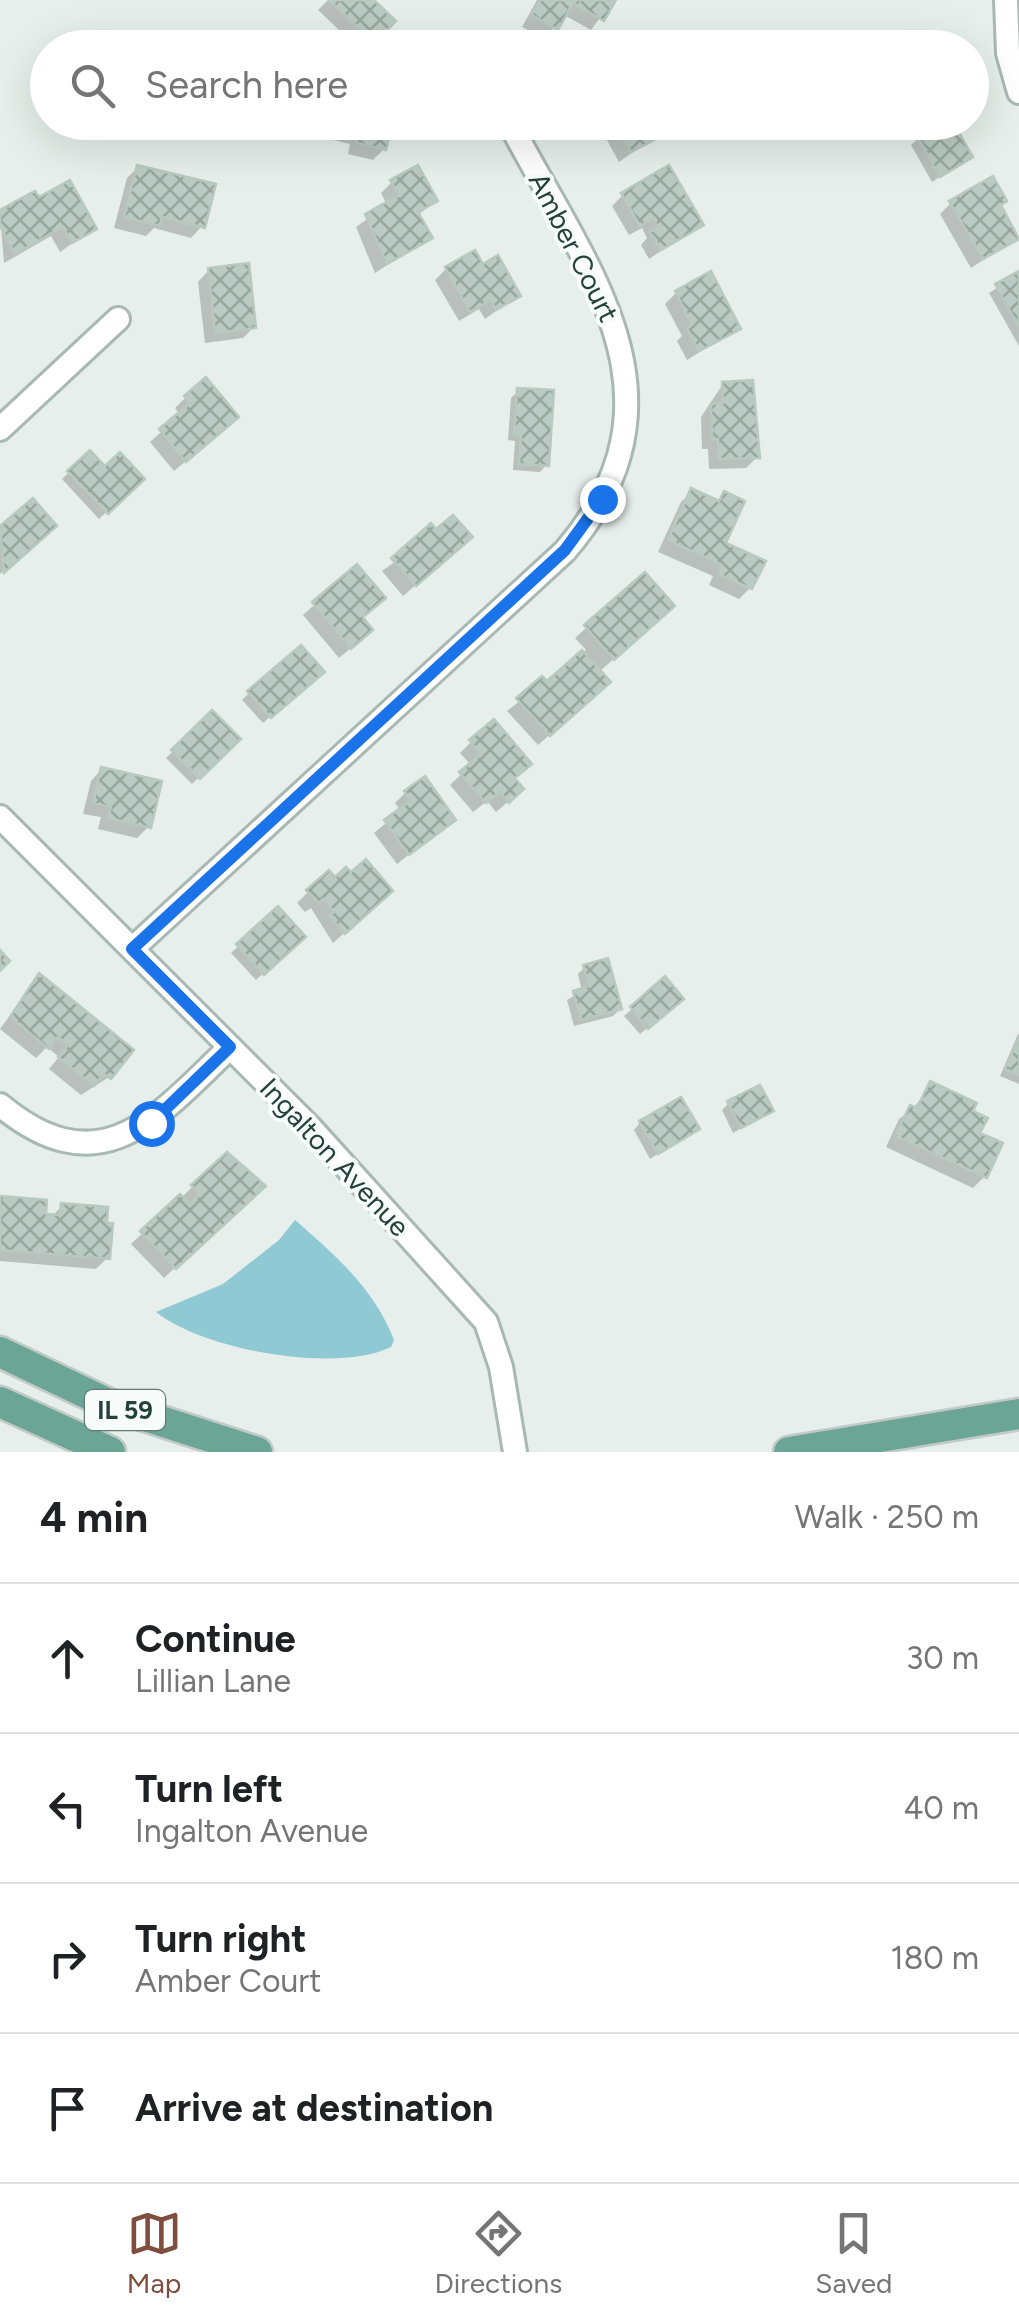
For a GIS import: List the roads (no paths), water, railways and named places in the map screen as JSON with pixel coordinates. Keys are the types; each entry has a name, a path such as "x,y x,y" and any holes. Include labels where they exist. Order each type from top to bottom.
{"main road":[{"name":"IL 59","path":"0,1352 111,1405 256,1452"},
{"name":"IL 59","path":"0,1402 110,1452"},
{"path":"789,1452 1019,1414"}],"street":[{"path":"1006,0 1008,53 1019,92"},
{"name":"Amber Court","path":"132,949 565,550 599,506 621,462 627,379 616,327 518,140"},
{"path":"0,429 118,319"},
{"name":"Ingalton Avenue","path":"0,817 310,1128 486,1322 502,1367 515,1452"},
{"path":"0,1105 59,1142 114,1140 161,1114 230,1047"}],"water":[{"path":"295,1220 364,1288 386,1321 394,1340 391,1347 367,1355 337,1358 270,1354 205,1337 156,1312 223,1284 279,1240"}]}
